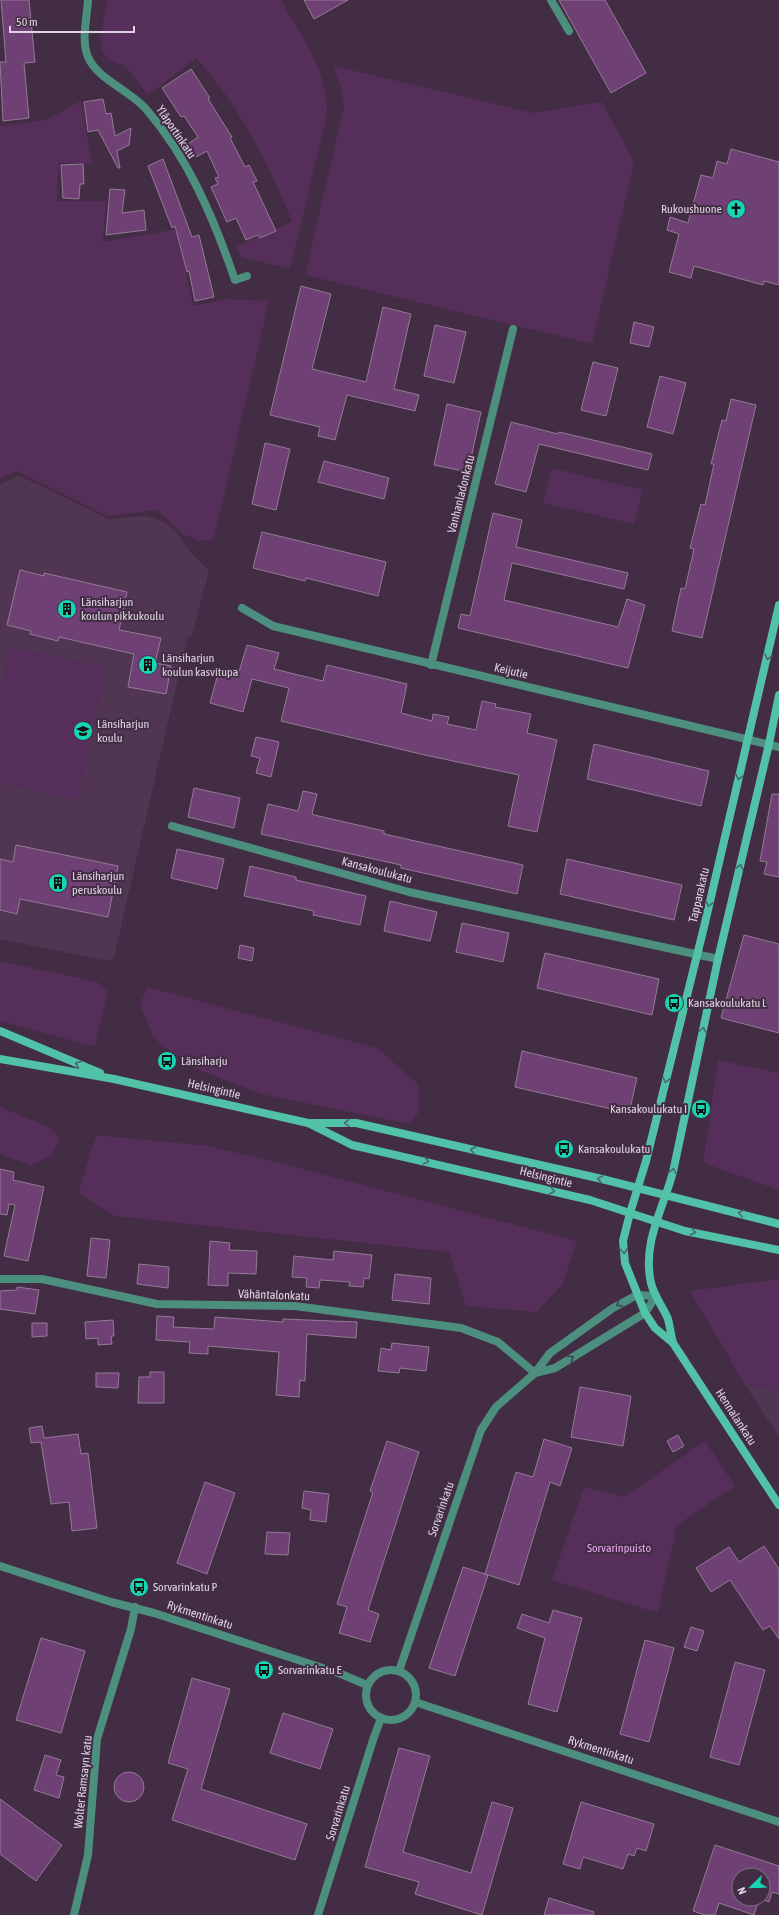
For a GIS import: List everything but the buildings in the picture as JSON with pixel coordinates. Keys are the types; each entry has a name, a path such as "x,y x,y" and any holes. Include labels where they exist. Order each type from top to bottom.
{"main road":[{"name":"Tapparakatu","path":"638,1188 696,955 779,606"},
{"path":"656,1221 667,1195 718,959 769,744 779,695"},
{"name":"Helsingintie","path":"0,1031 114,1078"},
{"name":"Helsingintie","path":"0,1059 114,1078 308,1123 356,1123 638,1188 779,1224"},
{"name":"Helsingintie","path":"308,1123 352,1145 519,1182 590,1200 685,1230 779,1250"},
{"name":"Hennalankatu","path":"638,1188 623,1241 625,1263 637,1295 655,1328 673,1343 779,1505"},
{"name":"Hennalankatu","path":"656,1221 650,1246 648,1267 651,1285 668,1319 673,1343"}],"street":[{"name":"Yläportinkatu","path":"88,0 86,44 88,57 95,69 145,108 170,139 195,182 219,232 235,280 247,276"},
{"path":"552,0 569,31"},
{"name":"Vanhanladonkatu","path":"431,665 513,329"},
{"name":"Keijutie","path":"242,608 272,626 431,665 779,746"},
{"name":"Kansakoulukatu","path":"172,826 408,892 718,959"},
{"name":"Vähäntalonkatu","path":"0,1279 42,1279 157,1304 295,1306 461,1328 498,1342 535,1373"},
{"path":"637,1295 656,1296"},
{"name":"Sorvarinkatu","path":"399,1671 481,1430 496,1407 535,1373 550,1353 613,1308 637,1295"},
{"name":"Sorvarinkatu","path":"535,1373 555,1368 646,1313 656,1296"},
{"name":"Rykmentinkatu","path":"0,1566 111,1602 135,1607 341,1674 367,1685"},
{"name":"Wolter Ramsayn katu","path":"74,1915 88,1855 97,1739 131,1629 135,1607"},
{"path":"387,1670 399,1671 408,1677 415,1689 415,1702 408,1713 395,1720 382,1718 371,1710 366,1696 367,1685 376,1675 387,1670"},
{"name":"Rykmentinkatu","path":"415,1702 779,1822"},
{"name":"Sorvarinkatu","path":"318,1915 373,1740 382,1718"}],"shaded area":[{"name":"Länsiharjun koulu","path":"18,475 109,519 146,516 164,522 176,532 190,552 209,571 192,635 187,639 114,957 108,961 0,939 0,485"},
{"path":"744,1383 779,1391 779,1437"}],"green space":[{"path":"107,0 281,0 315,60 325,92 327,108 325,125 290,269 241,257 236,247 292,221 273,178 251,135 226,95 196,58 148,95 125,66 110,61 102,51 100,39"},
{"path":"334,66 533,113 602,102 634,162 592,344 305,275 344,106 342,90"},
{"path":"81,101 92,164 59,163 57,201 106,201 103,242 177,229 193,306 227,299 269,301 214,539 199,541 183,534 157,510 107,516 17,471 0,479 0,126 46,120"},
{"path":"552,468 643,490 634,524 543,503"},
{"path":"9,647 106,667 78,800 0,783 0,692"},
{"path":"0,961 97,982 108,991 95,1047 0,1021"},
{"path":"147,987 377,1048 418,1084 419,1112 409,1124 261,1094 199,1070 164,1047 153,1036 140,1005"},
{"path":"718,1060 779,1073 779,1190 703,1163"},
{"path":"0,1107 49,1127 60,1138 51,1156 31,1165 0,1154"},
{"path":"96,1135 209,1146 284,1164 577,1241 562,1285 536,1312 466,1306 449,1252 115,1216 78,1193"},
{"path":"779,1279 779,1391 744,1383 690,1291"},
{"name":"Sorvarinpuisto","path":"705,1441 735,1486 677,1525 658,1613 552,1580 584,1487 624,1497"}],"place":[{"name":"Rukoushuone","path":"736,209"},
{"name":"Länsiharjun koulun pikkukoulu","path":"67,609"},
{"name":"Länsiharjun koulun kasvitupa","path":"148,665"},
{"name":"Länsiharjun koulu","path":"83,731"},
{"name":"Länsiharjun peruskoulu","path":"58,883"},
{"name":"Kansakoulukatu L","path":"674,1003"},
{"name":"Länsiharju","path":"167,1061"},
{"name":"Kansakoulukatu I","path":"701,1109"},
{"name":"Kansakoulukatu","path":"564,1149"},
{"name":"Sorvarinkatu P","path":"139,1587"},
{"name":"Sorvarinkatu E","path":"264,1670"}]}
